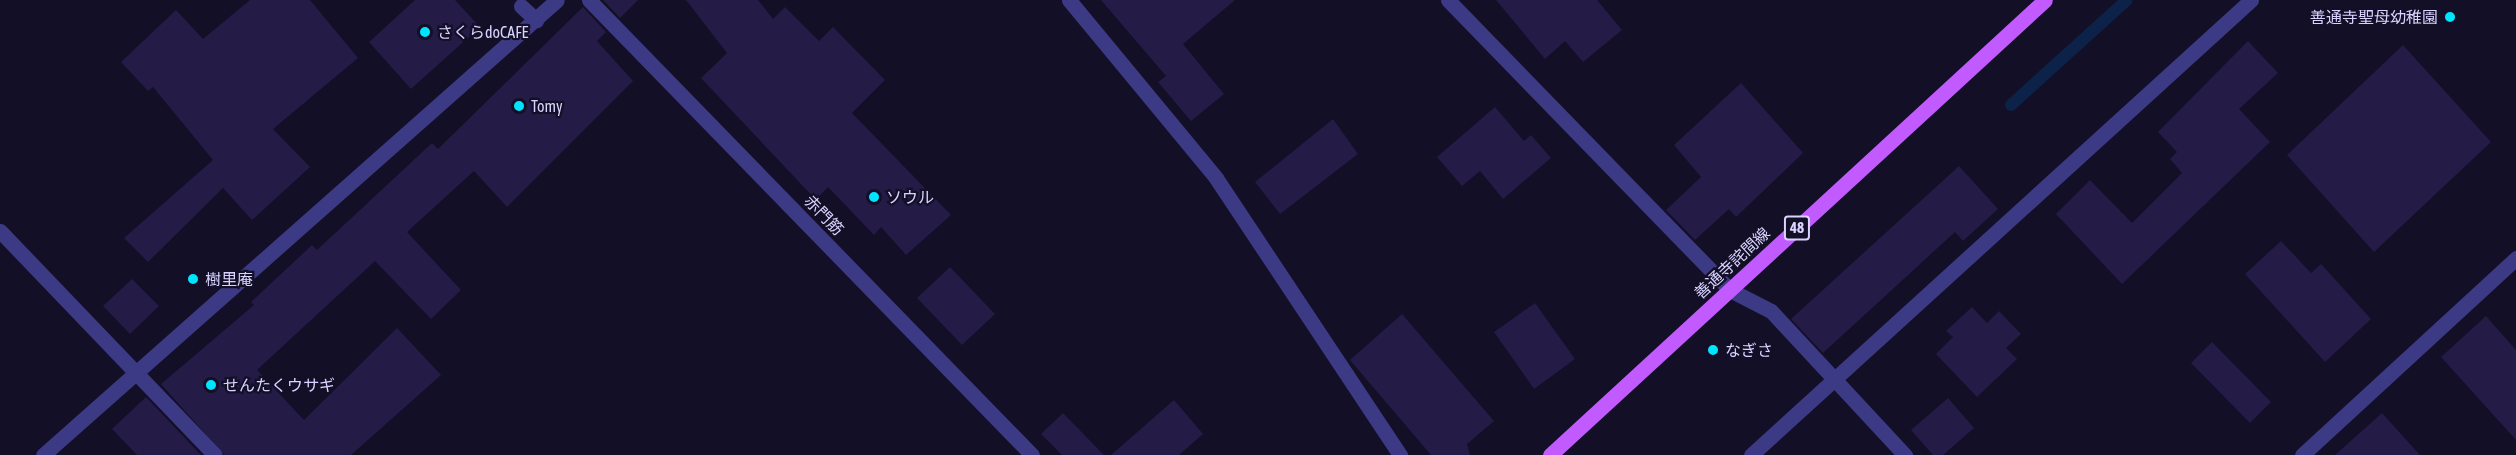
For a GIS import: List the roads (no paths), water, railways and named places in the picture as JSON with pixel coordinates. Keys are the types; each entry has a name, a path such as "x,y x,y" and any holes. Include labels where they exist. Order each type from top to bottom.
{"main road":[{"name":"善通寺詫間線","path":"1550,455 2044,0"}],"street":[{"path":"43,455 138,374 557,0"},
{"name":"赤門筋","path":"589,0 1032,455"},
{"path":"1069,0 1216,178 1400,455"},
{"path":"1448,0 1730,290 1771,311 1905,455"},
{"path":"1751,455 1836,382 2251,0"},
{"path":"521,6 536,20"},
{"path":"0,231 215,455"},
{"path":"2302,455 2516,258"}],"waterway":[{"path":"2011,105 2127,0"}],"place":[{"name":"善通寺聖母幼稚園","path":"2450,17"},
{"name":"さくらdoCAFE","path":"425,32"},
{"name":"Tomy","path":"519,106"},
{"name":"ソウル","path":"874,197"},
{"name":"樹里庵","path":"193,279"},
{"name":"なぎさ","path":"1713,350"},
{"name":"せんたくウサギ","path":"211,385"}]}
